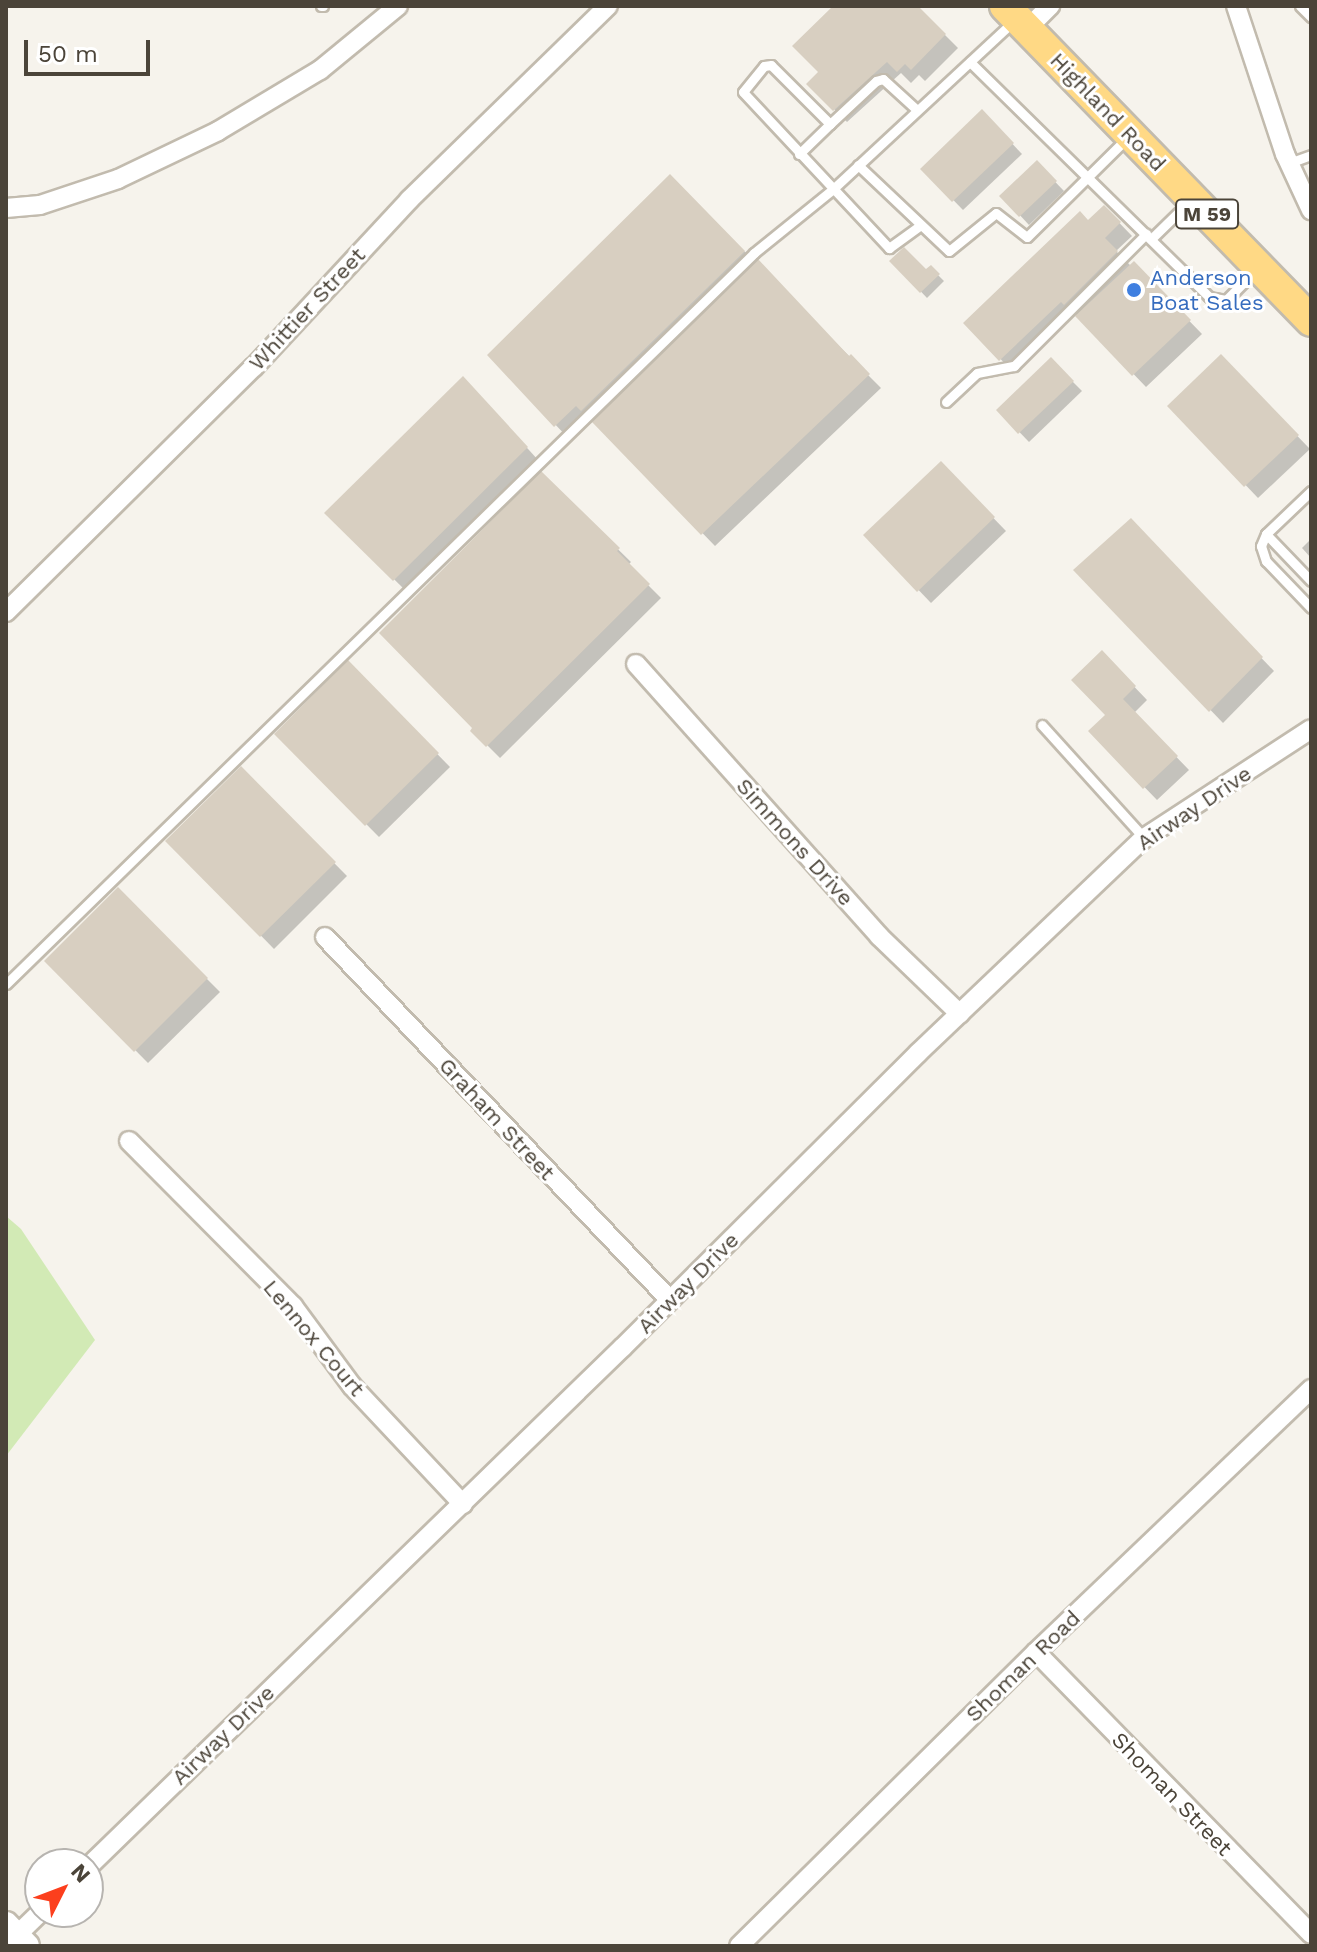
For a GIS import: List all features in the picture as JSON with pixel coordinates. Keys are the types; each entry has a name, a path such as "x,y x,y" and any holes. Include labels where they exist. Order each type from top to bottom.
{"highway":[{"name":"Highland Road","path":"1016,18 1311,321"}],"street":[{"path":"6,208 40,205 118,179 218,131 320,70 398,6"},
{"name":"Whittier Street","path":"6,612 254,367 409,200 608,6"},
{"path":"1016,18 1050,6"},
{"path":"1236,6 1289,163 1311,210"},
{"name":"Simmons Drive","path":"636,664 879,936 960,1014"},
{"name":"Airway Drive","path":"104,1852 1144,838 1311,729"},
{"name":"Graham Street","path":"325,937 670,1300"},
{"name":"Lennox Court","path":"129,1141 293,1306 352,1386 463,1504"},
{"name":"Shoman Road","path":"739,1946 1036,1652 1311,1389"},
{"name":"Shoman Street","path":"1036,1652 1311,1934"}],"lane":[{"path":"1300,6 1311,17"},
{"path":"6,984 754,253 833,189 1016,18"},
{"path":"970,62 1209,297 1226,300 1259,267"},
{"path":"830,124 776,68 764,66 743,92 889,248 921,225"},
{"path":"799,154 876,81 883,79 917,110"},
{"path":"858,165 949,251 996,213 1027,237 1089,179 1130,135"},
{"path":"1289,163 1311,155"},
{"path":"946,402 977,373 1014,366 1192,199"},
{"path":"1311,491 1266,534 1261,546 1266,561 1311,608"},
{"path":"1266,534 1311,581"},
{"path":"1042,725 1144,838"}],"green space":[{"path":"6,1216 21,1229 95,1340 6,1456"}],"building":[{"path":"833,6 918,6 946,34 911,70 905,64 897,72 887,62 833,111 806,84 818,72 792,46"},
{"path":"982,109 1014,143 952,202 920,169"},
{"path":"1037,160 1057,181 1019,217 999,196"},
{"path":"670,174 745,251 581,411 576,406 554,427 487,355"},
{"path":"1104,205 1121,222 1105,238 1118,251 1064,305 1061,302 999,361 963,323 1080,211 1088,220"},
{"path":"904,247 926,269 931,265 940,274 920,293 889,261"},
{"path":"758,259 849,356 851,354 870,374 701,535 592,422"},
{"name":"Anderson Boat Sales","path":"1134,261 1191,320 1132,376 1075,316"},
{"path":"1221,354 1299,435 1244,487 1167,406"},
{"path":"1051,357 1074,381 1018,434 996,410"},
{"path":"463,376 528,447 393,581 324,513"},
{"path":"941,461 995,517 917,592 863,535"},
{"path":"541,471 620,548 617,551 650,584 486,747 470,731 472,728 379,633"},
{"path":"1131,518 1263,657 1209,712 1073,570"},
{"path":"1102,650 1136,686 1123,699 1178,756 1143,789 1088,731 1105,715 1071,680"},
{"path":"348,660 439,753 365,826 274,734"},
{"path":"241,766 336,862 260,937 165,841"},
{"path":"118,887 208,978 134,1052 44,961"}],"place":[{"name":"Anderson Boat Sales","path":"1134,290"}]}
